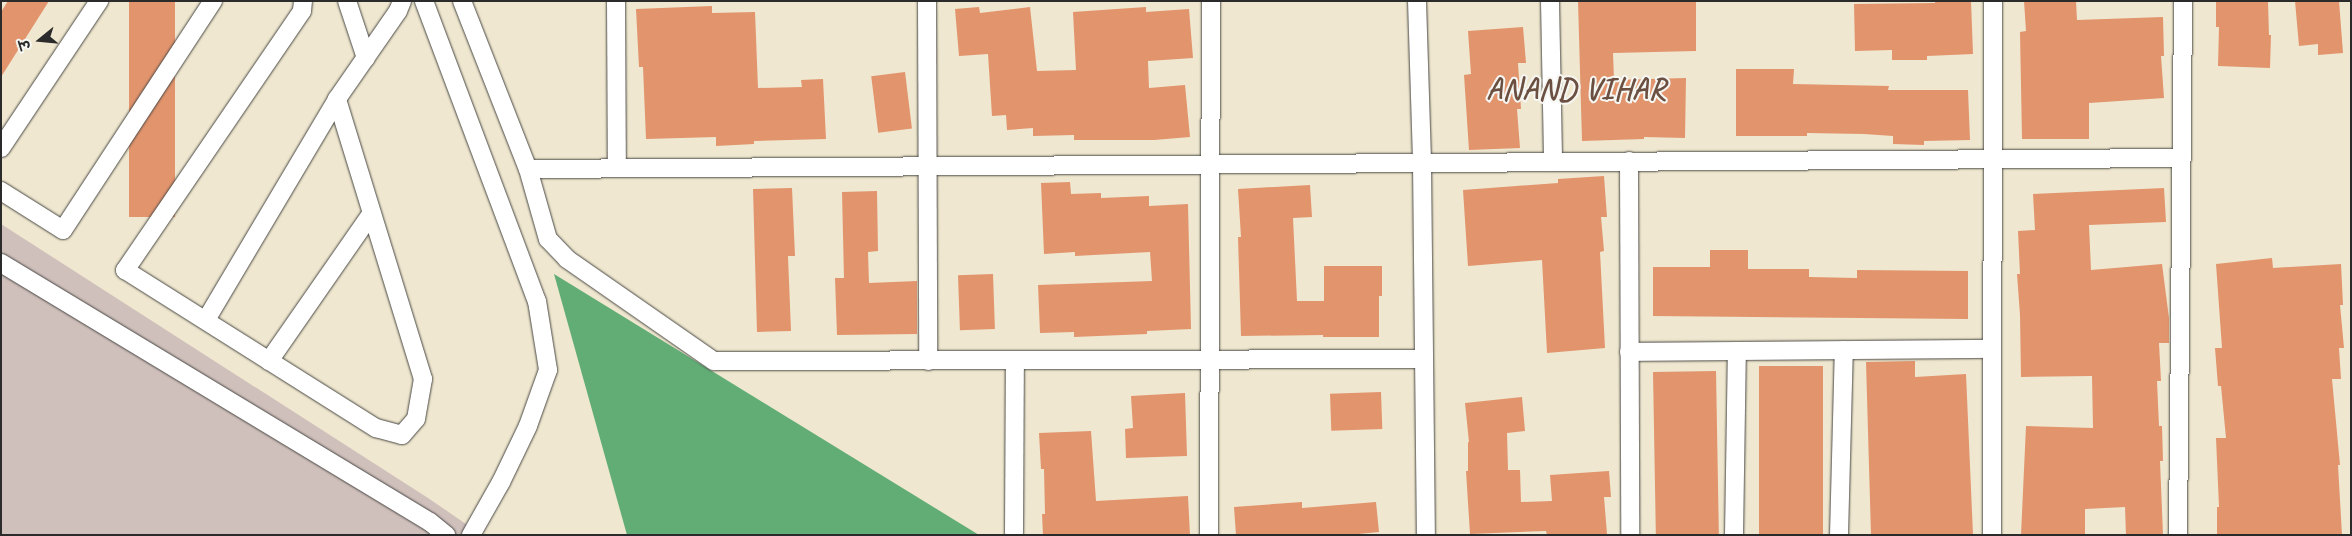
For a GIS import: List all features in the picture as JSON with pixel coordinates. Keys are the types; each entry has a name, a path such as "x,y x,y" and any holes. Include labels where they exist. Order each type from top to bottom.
{"street":[{"path":"1,148 99,1"},
{"path":"1,191 63,230 213,1"},
{"path":"303,1 302,11 125,270 376,428 402,434 416,419 423,379 337,98"},
{"path":"347,1 366,58"},
{"path":"206,320 337,98 398,11 402,1"},
{"path":"424,1 537,301 548,370 528,426 471,535"},
{"path":"462,1 528,169 548,239 557,251 714,361 1424,359"},
{"path":"616,1 616,168"},
{"path":"927,1 928,361"},
{"path":"1209,535 1212,1"},
{"path":"1417,1 1422,163 1426,535"},
{"path":"1550,1 1553,162"},
{"path":"1992,1 1992,535"},
{"path":"2178,535 2183,1"},
{"path":"528,169 2182,158"},
{"path":"1629,162 1630,535"},
{"path":"269,360 372,213"},
{"path":"1,263 422,517 446,535"},
{"path":"1629,352 1992,349"},
{"path":"1840,535 1844,350"},
{"path":"1734,535 1737,351"},
{"path":"1014,533 1015,360"}],"shaded area":[{"path":"1,224 428,498 482,535 1,535"}],"green space":[{"path":"554,274 979,535 627,535"}],"building":[{"path":"8,1 49,1 1,77 1,12"},
{"path":"129,1 175,1 175,217 129,217"},
{"path":"1578,1 1696,1 1696,51 1613,53 1614,80 1686,78 1685,138 1644,137 1644,139 1582,141"},
{"path":"1935,1 1971,1 1973,54 1927,56 1927,60 1892,60 1892,50 1855,51 1854,4 1935,3"},
{"path":"2024,1 2076,1 2077,20 2163,17 2164,56 2161,56 2164,98 2089,103 2089,139 2022,139 2020,32 2026,31"},
{"path":"2216,1 2268,1 2269,35 2271,35 2270,68 2218,66 2219,27 2216,27"},
{"path":"2295,1 2339,1 2343,53 2318,55 2318,44 2299,46"},
{"path":"712,6 712,13 755,12 758,88 802,87 801,80 823,79 826,139 754,141 754,144 716,146 716,137 646,139 643,67 639,67 636,9"},
{"path":"979,7 980,13 1030,7 1037,71 1076,70 1073,12 1146,7 1146,12 1189,9 1193,58 1148,61 1149,88 1185,85 1190,137 1154,140 1074,140 1074,135 1033,136 1033,128 1007,130 1006,115 992,116 988,54 959,56 955,9"},
{"path":"1523,27 1526,63 1518,63 1521,109 1517,109 1520,148 1469,150 1464,75 1471,74 1468,31"},
{"path":"1736,69 1794,69 1793,84 1889,86 1888,90 1968,90 1970,140 1924,141 1924,145 1893,144 1893,136 1864,134 1807,133 1807,136 1736,136"},
{"path":"905,72 912,129 878,133 871,76"},
{"path":"1604,176 1607,217 1601,217 1604,251 1600,252 1605,348 1547,353 1542,260 1468,266 1463,190 1558,183 1558,179"},
{"path":"1070,182 1071,194 1101,193 1101,198 1149,196 1149,206 1188,204 1191,329 1147,331 1147,334 1074,337 1074,332 1040,333 1038,285 1152,281 1150,252 1075,256 1075,252 1044,254 1041,183"},
{"path":"1310,185 1312,217 1293,218 1297,301 1324,301 1324,266 1382,266 1382,296 1379,296 1379,337 1323,337 1323,335 1241,336 1238,237 1241,237 1238,189"},
{"path":"792,188 795,256 788,256 791,331 757,332 753,189"},
{"path":"2164,188 2166,222 2089,225 2091,270 2162,264 2169,318 2169,343 2159,343 2161,381 2157,381 2159,426 2162,426 2163,461 2160,461 2163,535 2126,535 2125,507 2085,509 2085,535 2021,535 2026,426 2093,428 2092,376 2021,377 2017,274 2020,274 2018,231 2035,230 2033,194"},
{"path":"877,191 878,251 868,252 869,283 917,281 917,334 837,335 835,278 844,278 842,192"},
{"path":"1710,250 1748,250 1748,269 1809,269 1809,277 1857,278 1857,270 1968,271 1968,319 1653,316 1653,267 1710,267"},
{"path":"2272,258 2273,268 2341,264 2343,305 2340,305 2344,348 2339,348 2341,379 2332,379 2340,465 2338,465 2342,535 2217,535 2217,507 2219,507 2216,438 2226,438 2221,386 2218,386 2215,348 2222,348 2216,264"},
{"path":"993,274 995,329 960,330 958,275"},
{"path":"1915,361 1915,377 1966,374 1973,535 1871,535 1866,362"},
{"path":"1759,366 1823,366 1823,535 1759,535"},
{"path":"1716,371 1719,535 1656,535 1653,372"},
{"path":"1381,392 1382,429 1331,431 1330,394"},
{"path":"1185,393 1187,456 1126,458 1125,429 1133,428 1131,396"},
{"path":"1522,397 1525,431 1507,433 1508,470 1520,470 1521,502 1552,501 1550,475 1609,471 1611,497 1604,497 1607,534 1547,535 1546,531 1470,534 1466,471 1468,471 1469,442 1465,403"},
{"path":"1091,431 1096,501 1188,496 1190,535 1043,535 1042,514 1045,514 1044,469 1041,469 1039,433"},
{"path":"1302,502 1302,508 1376,502 1379,532 1348,535 1236,535 1234,507"}],"district":[{"name":"ANAND VIHAR","path":"1576,89"}]}
